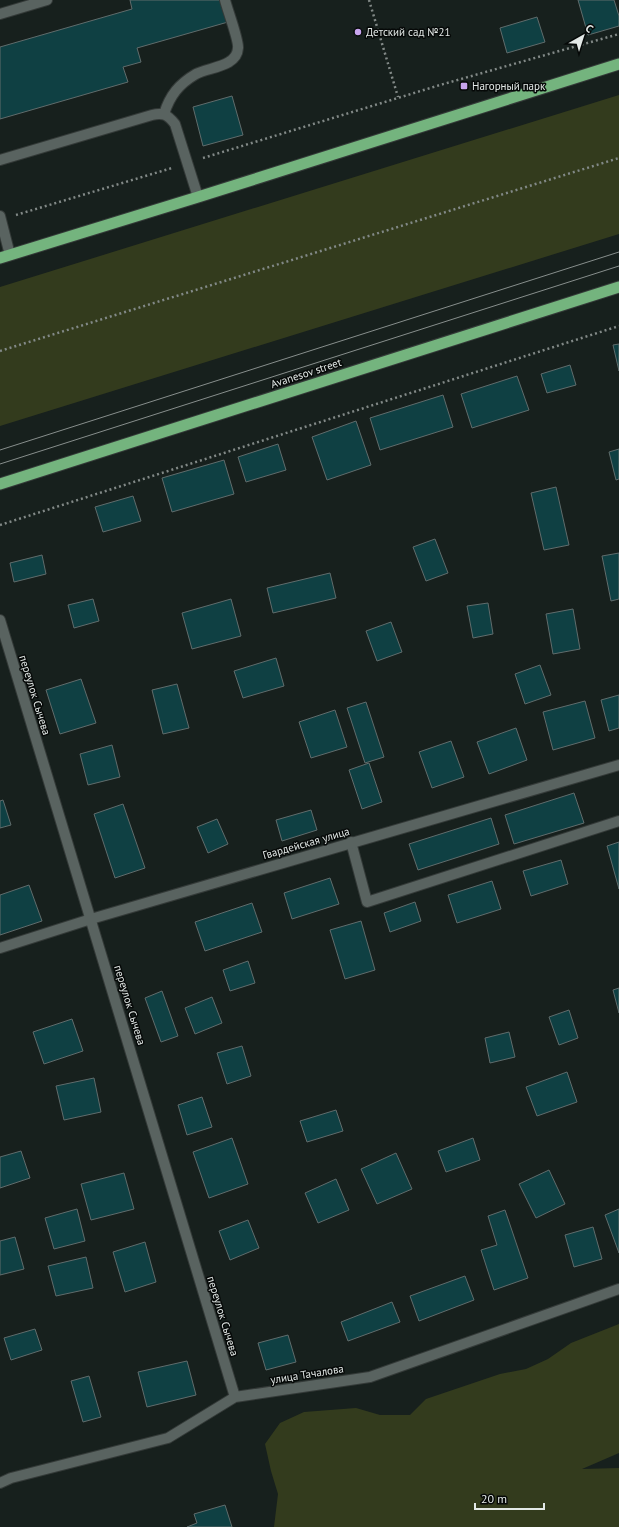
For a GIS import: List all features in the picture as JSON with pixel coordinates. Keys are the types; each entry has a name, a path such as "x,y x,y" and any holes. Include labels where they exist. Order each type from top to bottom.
{"highway":[{"path":"5,256 198,197 619,64"},
{"name":"Avanesov street","path":"0,484 619,287"}],"street":[{"path":"0,14 47,0"},
{"path":"164,114 168,101 184,82 198,73 226,63 235,56 239,46 225,0"},
{"path":"0,160 152,115 164,114 175,124 198,197"},
{"path":"0,218 5,256"},
{"name":"переулок Сычева","path":"0,620 235,1397"},
{"name":"Гвардейская улица","path":"0,948 91,919 351,842 619,765"},
{"path":"351,842 366,902 619,821"},
{"name":"улица Тачалова","path":"0,1483 18,1476 168,1438 235,1397 370,1377 619,1289"}],"path":[{"path":"369,0 398,97"},
{"path":"0,218 187,163 398,97 619,34"},
{"path":"0,351 619,158"},
{"path":"0,525 619,326"}],"green space":[{"path":"619,95 619,234 0,426 0,287"},
{"path":"619,1324 619,1453 582,1469 619,1468 619,1527 274,1527 278,1494 265,1444 280,1423 304,1412 356,1408 380,1415 410,1415 426,1399 500,1374 526,1369 548,1359 571,1343"}],"building":[{"path":"130,0 222,0 228,22 137,48 141,62 123,67 128,82 0,119 0,47 132,9"},
{"path":"578,0 614,0 619,16 619,26 588,35"},
{"path":"537,17 545,42 507,53 500,28"},
{"path":"232,96 243,135 203,146 193,107"},
{"path":"619,344 619,371 613,345"},
{"path":"570,365 576,385 547,393 541,374"},
{"path":"517,376 529,410 472,428 461,394"},
{"path":"443,395 453,427 380,450 370,418"},
{"path":"356,421 371,465 327,480 312,437"},
{"path":"278,444 286,470 246,482 238,457"},
{"path":"619,449 619,479 616,480 609,452"},
{"path":"224,460 234,494 172,512 162,478"},
{"path":"556,487 569,545 544,550 531,493"},
{"path":"133,496 141,521 103,532 95,507"},
{"path":"435,539 448,573 426,581 413,547"},
{"path":"619,553 619,599 611,601 602,556"},
{"path":"42,555 46,574 14,582 10,563"},
{"path":"330,573 336,598 273,613 267,588"},
{"path":"93,599 99,621 74,628 68,605"},
{"path":"231,599 241,636 192,649 182,613"},
{"path":"488,603 493,634 473,638 467,606"},
{"path":"573,609 580,649 553,654 546,614"},
{"path":"391,622 402,652 377,661 366,631"},
{"path":"276,658 284,686 243,698 234,671"},
{"path":"540,665 551,695 525,704 515,674"},
{"path":"81,679 96,723 60,734 46,690"},
{"path":"177,684 189,728 163,734 152,690"},
{"path":"619,695 619,728 609,731 601,700"},
{"path":"585,701 595,738 553,750 543,712"},
{"path":"366,702 384,757 365,763 347,708"},
{"path":"335,710 347,747 311,758 299,722"},
{"path":"516,728 527,760 489,774 477,742"},
{"path":"451,741 464,777 432,788 419,752"},
{"path":"112,745 120,777 88,785 80,754"},
{"path":"369,763 382,802 362,809 349,770"},
{"path":"574,793 584,823 514,844 505,815"},
{"path":"3,800 11,825 0,828 0,801"},
{"path":"123,804 145,868 115,878 94,814"},
{"path":"311,810 317,830 282,841 276,820"},
{"path":"491,818 499,844 418,870 409,844"},
{"path":"217,819 228,844 208,853 197,827"},
{"path":"619,842 619,889 607,846"},
{"path":"561,860 568,884 531,896 523,871"},
{"path":"330,878 339,904 292,919 284,893"},
{"path":"492,881 501,909 457,923 448,895"},
{"path":"29,885 42,921 0,935 0,895"},
{"path":"415,902 421,921 390,932 384,913"},
{"path":"252,903 262,932 205,951 195,922"},
{"path":"361,921 375,970 345,979 330,930"},
{"path":"248,961 255,983 230,991 223,970"},
{"path":"619,988 619,1013 613,990"},
{"path":"162,991 178,1036 161,1042 145,998"},
{"path":"212,997 222,1023 195,1034 185,1008"},
{"path":"569,1010 578,1038 559,1045 549,1017"},
{"path":"72,1019 83,1051 44,1064 33,1032"},
{"path":"509,1032 515,1057 490,1063 485,1038"},
{"path":"242,1046 251,1076 227,1084 217,1053"},
{"path":"567,1072 577,1102 537,1116 526,1087"},
{"path":"94,1078 101,1112 64,1120 56,1086"},
{"path":"202,1097 212,1127 187,1135 178,1105"},
{"path":"336,1110 343,1131 307,1142 300,1121"},
{"path":"232,1138 248,1184 209,1198 193,1152"},
{"path":"473,1138 480,1160 446,1172 438,1151"},
{"path":"21,1151 30,1178 0,1188 0,1157"},
{"path":"396,1153 412,1189 377,1204 361,1169"},
{"path":"549,1170 565,1204 536,1218 519,1184"},
{"path":"124,1173 134,1209 91,1220 81,1184"},
{"path":"336,1179 349,1210 318,1223 305,1193"},
{"path":"77,1209 85,1241 54,1249 45,1218"},
{"path":"619,1209 619,1253 605,1215"},
{"path":"505,1210 528,1278 494,1290 481,1250 497,1245 488,1216"},
{"path":"248,1220 259,1248 230,1260 219,1231"},
{"path":"593,1227 602,1259 574,1267 565,1235"},
{"path":"15,1237 24,1269 0,1275 0,1241"},
{"path":"145,1242 156,1282 125,1292 113,1252"},
{"path":"86,1257 93,1288 56,1296 48,1266"},
{"path":"465,1276 474,1300 419,1321 410,1296"},
{"path":"392,1302 400,1322 348,1341 341,1322"},
{"path":"35,1329 42,1350 11,1360 4,1338"},
{"path":"288,1335 296,1362 266,1370 258,1343"},
{"path":"187,1361 196,1395 147,1407 138,1372"},
{"path":"89,1376 101,1417 83,1422 71,1381"},
{"path":"225,1505 232,1527 187,1527 197,1523 194,1514"}],"tram line":[{"path":"0,450 619,252"},
{"path":"0,464 619,266"}],"place":[{"name":"Детский сад №21","path":"358,32"},
{"name":"Нагорный парк","path":"464,86"}]}
